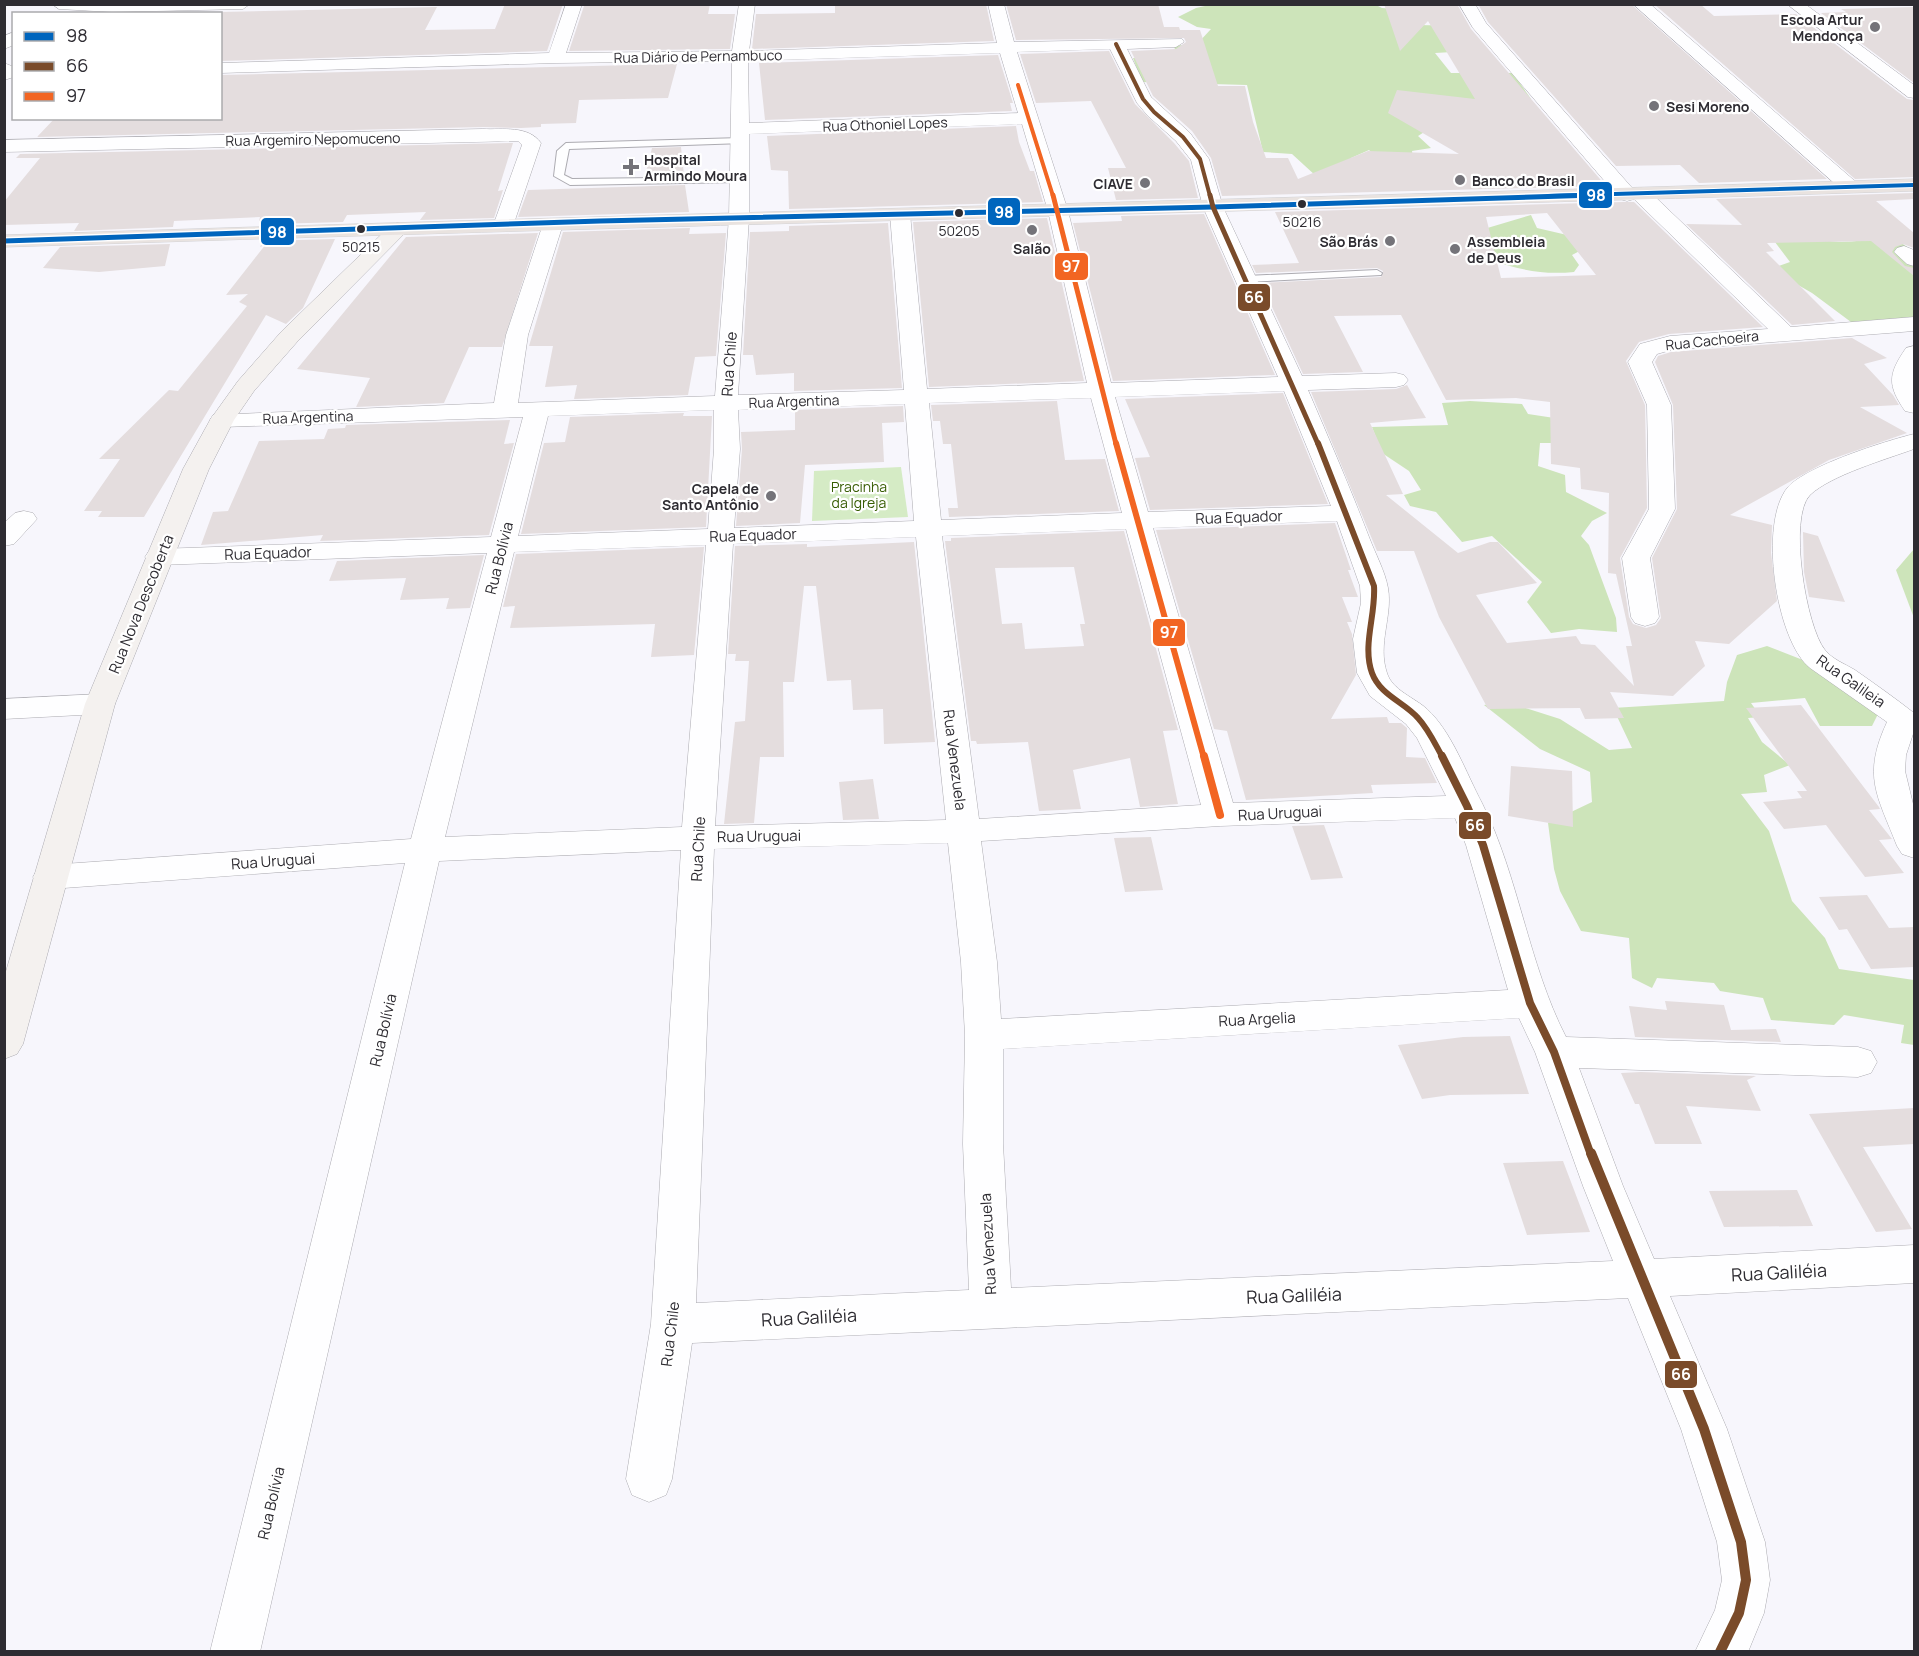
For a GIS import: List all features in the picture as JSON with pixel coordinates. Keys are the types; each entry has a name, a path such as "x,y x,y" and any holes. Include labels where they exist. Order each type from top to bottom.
{"main road":[{"path":"4,241 739,218 1213,207 1914,184"}],"street":[{"path":"65,7 243,4"},
{"path":"556,58 574,4"},
{"name":"Rua Chile","path":"649,1479 674,1324 698,838 727,449 726,404 739,218 740,56 747,4"},
{"path":"996,4 1007,48 1058,211 1101,391 1220,815"},
{"path":"1467,4 1479,25 1634,194 1786,334"},
{"path":"1640,4 1849,186"},
{"path":"1794,4 1914,93"},
{"name":"Rua Diário de Pernambuco","path":"222,68 556,58 740,56 1176,42"},
{"path":"1116,44 1143,99 1154,112 1184,137 1200,159 1213,207 1293,383 1347,513 1376,595 1368,639 1372,673 1381,689 1417,717 1431,735 1467,806 1483,845 1530,1004 1554,1053 1604,1186 1704,1429 1741,1542 1746,1580 1739,1613 1720,1652"},
{"name":"Rua Othoniel Lopes","path":"741,135 1029,118"},
{"name":"Rua Argemiro Nepomuceno","path":"4,146 522,136 532,143 503,226"},
{"name":"Rua Venezuela","path":"900,214 928,528 978,950 984,1035 983,1144 991,1307"},
{"name":"Rua Bolívia","path":"235,1652 425,850 502,544 521,410 517,335 553,224"},
{"name":"Rua Nova Descoberta","path":"4,1044 100,704 196,469 222,420 246,386 289,337 398,229"},
{"name":"Rua Cachoeira","path":"1645,617 1636,558 1662,509 1659,405 1640,362 1648,349 1670,343 1914,324"},
{"path":"1914,353 1904,369 1902,382 1914,406"},
{"name":"Rua Argentina","path":"222,420 1396,380"},
{"name":"Rua Galileia","path":"1914,441 1815,480 1800,490 1793,498 1790,510 1788,569 1798,626 1815,657 1909,723 1892,748 1889,768 1894,794 1914,846"},
{"name":"Rua Equador","path":"159,557 1347,513"},
{"path":"4,538 24,519"},
{"path":"4,709 100,704"},
{"name":"Rua Uruguai","path":"51,877 425,850 698,838 964,831 1220,815 1467,806"},
{"name":"Rua Argelia","path":"984,1035 1530,1004"},
{"path":"1554,1053 1858,1062"},
{"name":"Rua Galiléia","path":"674,1324 991,1307 1642,1280 1914,1264"}],"lane":[{"path":"740,180 570,182 559,176 562,151 566,146 741,135"},
{"path":"1246,279 1377,273"}],"green space":[{"path":"1214,4 1376,5 1382,8 1409,10 1417,25 1467,26 1488,50 1435,53 1451,73 1513,73 1531,99 1476,99 1418,136 1431,148 1412,151 1415,170 1390,170 1369,150 1351,158 1346,168 1328,187 1292,154 1263,152 1247,85 1142,82 1133,58 1178,60 1174,46 1198,43 1211,29 1197,27 1178,17 1196,8"},
{"path":"1531,215 1537,228 1580,238 1612,234 1572,255 1579,265 1574,272 1532,271 1491,260 1484,229"},
{"path":"1814,236 1836,242 1889,240 1899,242 1909,248 1914,253 1914,317 1851,322 1812,293 1770,269 1790,262 1772,238"},
{"path":"1470,401 1522,404 1528,414 1561,419 1560,443 1540,443 1538,466 1565,475 1566,492 1607,513 1592,521 1581,536 1589,545 1616,618 1617,632 1579,629 1551,633 1527,602 1542,582 1492,536 1462,542 1436,512 1410,506 1404,495 1421,490 1409,471 1382,453 1372,427 1448,425 1442,403"},
{"name":"Pracinha da Igreja","path":"901,467 908,517 812,521 814,471"},
{"path":"1914,549 1914,618 1896,570"},
{"path":"1767,646 1808,662 1881,708 1872,726 1820,726 1805,698 1751,703 1761,717 1748,718 1762,742 1790,765 1764,775 1767,792 1741,794 1769,831 1792,901 1825,938 1839,969 1914,980 1914,1045 1901,1043 1904,1025 1844,1015 1834,1025 1771,1020 1763,998 1720,991 1714,983 1657,978 1652,988 1632,978 1629,938 1581,931 1560,891 1554,869 1548,823 1592,802 1590,772 1540,749 1484,705 1507,702 1560,719 1609,750 1632,748 1613,708 1724,701 1727,682 1737,655"}],"building":[{"path":"505,4 563,4 547,51 222,61 222,12 220,12 437,7 425,30 495,29"},
{"path":"710,4 708,14 735,14 730,49 569,51 584,6"},
{"path":"986,4 994,41 752,49 756,14 835,13 835,6"},
{"path":"1006,4 1158,4 1164,27 1200,30 1218,86 1245,86 1253,122 1266,158 1288,158 1298,179 1368,151 1459,154 1388,113 1397,90 1475,99 1428,21 1400,51 1384,4 1457,4 1471,29 1606,186 1222,196 1211,158 1192,131 1153,96 1131,51 1176,49 1186,42 1184,38 1016,40"},
{"name":"Sesi Moreno","path":"1478,4 1631,4 1827,179 1699,183 1680,165 1616,166 1488,22"},
{"path":"1654,4 1700,4 1714,16 1796,14 1907,99 1914,100 1914,177 1855,179"},
{"name":"Escola Artur Mendonça","path":"1914,7 1914,83 1821,13 1846,12 1841,9"},
{"path":"1109,51 1135,104 1189,161 1198,198 1116,200 1108,168 1126,168 1091,101 1036,103 1020,54"},
{"path":"998,55 1013,103 1010,103 1012,111 765,120 759,63"},
{"path":"677,64 668,98 579,100 576,123 541,124 541,127 37,137 53,120 222,120 222,75"},
{"path":"1016,126 1019,142 1030,171 1034,171 1043,202 789,209 788,171 771,170 767,136"},
{"path":"513,143 498,191 503,190 494,218 420,220 426,212 347,215 343,222 273,224 275,220 259,221 260,217 174,221 173,227 74,231 79,223 4,225 4,202 40,158 16,158 20,154"},
{"path":"681,147 684,175 645,176 652,148"},
{"path":"685,185 689,212 518,217 528,190"},
{"path":"1914,193 1914,199 1876,201 1914,233 1914,248 1903,244 1895,247 1892,252 1905,266 1914,268 1914,276 1871,241 1767,243 1774,251 1766,252 1835,321 1792,325 1686,224 1742,225 1716,199"},
{"path":"1634,202 1763,327 1669,334 1639,342 1626,361 1645,405 1647,508 1620,558 1629,617 1633,624 1646,628 1656,625 1661,618 1652,558 1677,509 1673,405 1655,362 1658,356 1671,352 1852,338 1887,358 1864,364 1893,395 1899,405 1860,407 1907,433 1829,460 1730,515 1772,525 1771,553 1777,601 1729,644 1695,641 1705,666 1673,696 1610,692 1624,718 1585,719 1580,708 1488,709 1439,617 1414,551 1377,551 1311,392 1396,389 1407,385 1426,418 1370,423 1403,494 1386,495 1458,553 1490,542 1498,542 1537,583 1476,595 1507,643 1576,636 1581,644 1595,645 1634,686 1626,646 1632,646 1616,574 1608,573 1609,493 1581,489 1580,468 1551,464 1550,402 1516,398 1446,400 1401,315 1334,316 1363,372 1303,374 1261,283 1381,277 1383,271 1377,268 1256,273 1252,265 1299,263 1275,212","holes":["1547,213 1596,275 1501,278 1486,217"]},
{"path":"1204,214 1275,375 1113,381 1073,223 1122,221 1121,216"},
{"path":"1047,218 1084,381 929,387 913,222"},
{"path":"888,223 902,388 794,391 794,373 756,375 753,355 743,355 750,232 789,231 789,226"},
{"path":"690,228 689,234 726,233 716,356 695,357 688,395 574,399 577,385 545,387 553,346 529,346 563,232"},
{"path":"538,233 502,347 469,347 444,403 356,407 370,378 297,369 406,237"},
{"path":"335,239 303,308 286,324 266,315 144,517 98,517 102,511 84,511 120,459 99,459 169,390 178,391 247,306 239,302 248,294 226,295 266,244 260,247 263,241"},
{"path":"170,244 165,266 99,272 43,268 60,247"},
{"path":"1283,393 1328,504 1150,510 1135,458 1150,457 1125,399"},
{"path":"1057,401 1065,460 1105,459 1119,511 949,517 948,508 958,508 951,444 943,444 940,421 933,421 931,405"},
{"path":"903,406 904,422 882,423 884,462 805,465 800,523 736,526 742,449 741,432 795,430 795,410"},
{"path":"684,413 683,416 712,416 706,527 521,534 544,443 565,442 570,417"},
{"path":"510,420 504,444 514,443 489,535 320,541 323,535 201,545 213,512 228,511 259,441 324,439 328,429 345,428 346,425"},
{"path":"1335,523 1358,597 1342,597 1352,622 1347,622 1352,634 1356,675 1331,719 1387,717 1389,723 1401,723 1407,728 1406,757 1425,758 1437,783 1371,785 1373,793 1246,800 1227,731 1214,729 1156,530"},
{"path":"1124,531 1178,730 1163,731 1178,804 1140,807 1130,758 1073,770 1081,809 1039,811 1028,742 977,744 976,741 971,741 945,541 951,541 951,538","holes":["1074,567 1085,624 1080,624 1084,646 1025,649 1022,623 1002,624 995,568"]},
{"path":"1803,532 1818,536 1845,602 1809,597 1804,572"},
{"path":"914,542 935,742 884,744 883,709 853,710 851,680 827,681 816,586 804,586 794,682 783,682 784,757 760,757 754,823 724,824 735,722 745,721 749,661 735,661 736,654 728,654 735,546 807,544 807,547"},
{"path":"704,547 694,655 651,657 655,624 510,628 515,606 503,607 516,554"},
{"path":"484,555 470,608 446,609 449,598 400,600 406,578 329,581 337,561"},
{"path":"1801,705 1879,807 1880,809 1869,810 1892,839 1879,840 1904,873 1865,877 1826,825 1784,829 1763,802 1802,798 1797,791 1807,791 1746,708"},
{"path":"1511,766 1572,771 1573,827 1508,816"},
{"path":"873,779 879,819 843,820 839,782"},
{"path":"1324,825 1343,878 1311,880 1292,826"},
{"path":"1151,837 1163,890 1125,892 1114,838"},
{"path":"1867,895 1889,928 1914,927 1914,967 1871,969 1847,929 1839,930 1819,897"},
{"path":"1665,1001 1724,1005 1731,1030 1776,1029 1781,1042 1635,1037 1629,1006 1667,1010"},
{"path":"1510,1036 1529,1094 1450,1095 1422,1099 1398,1045 1463,1037"},
{"path":"1621,1073 1756,1076 1747,1080 1761,1111 1686,1106 1702,1144 1655,1144 1639,1104 1635,1104"},
{"path":"1914,1108 1914,1144 1863,1147 1912,1229 1876,1232 1809,1114"},
{"path":"1563,1161 1590,1232 1527,1235 1503,1163"},
{"path":"1797,1190 1813,1226 1724,1227 1709,1191"}],"transit line":[{"name":"66","path":"1116,44 1143,99 1154,112 1183,137 1200,159 1213,207 1293,383 1347,513 1374,586 1375,603 1368,639 1372,673 1381,689 1417,717 1431,735 1467,806 1483,845 1530,1003 1554,1052 1603,1186 1704,1429 1741,1542 1746,1580 1739,1613 1720,1652"},
{"name":"97","path":"1018,85 1058,211 1101,391 1220,815"},
{"name":"98","path":"4,241 600,221 1213,207 1914,185"}],"place":[{"name":"Escola Artur Mendonça","path":"1875,27"},
{"name":"Sesi Moreno","path":"1654,106"},
{"name":"Hospital Armindo Moura","path":"631,167"},
{"name":"Banco do Brasil","path":"1460,180"},
{"name":"CIAVE","path":"1145,183"},
{"name":"50216","path":"1302,204"},
{"name":"50205","path":"959,213"},
{"name":"50215","path":"361,229"},
{"name":"Salão","path":"1032,230"},
{"name":"São Brás","path":"1390,241"},
{"name":"Assembleia de Deus","path":"1455,249"},
{"name":"Capela de Santo Antônio","path":"771,496"}]}
